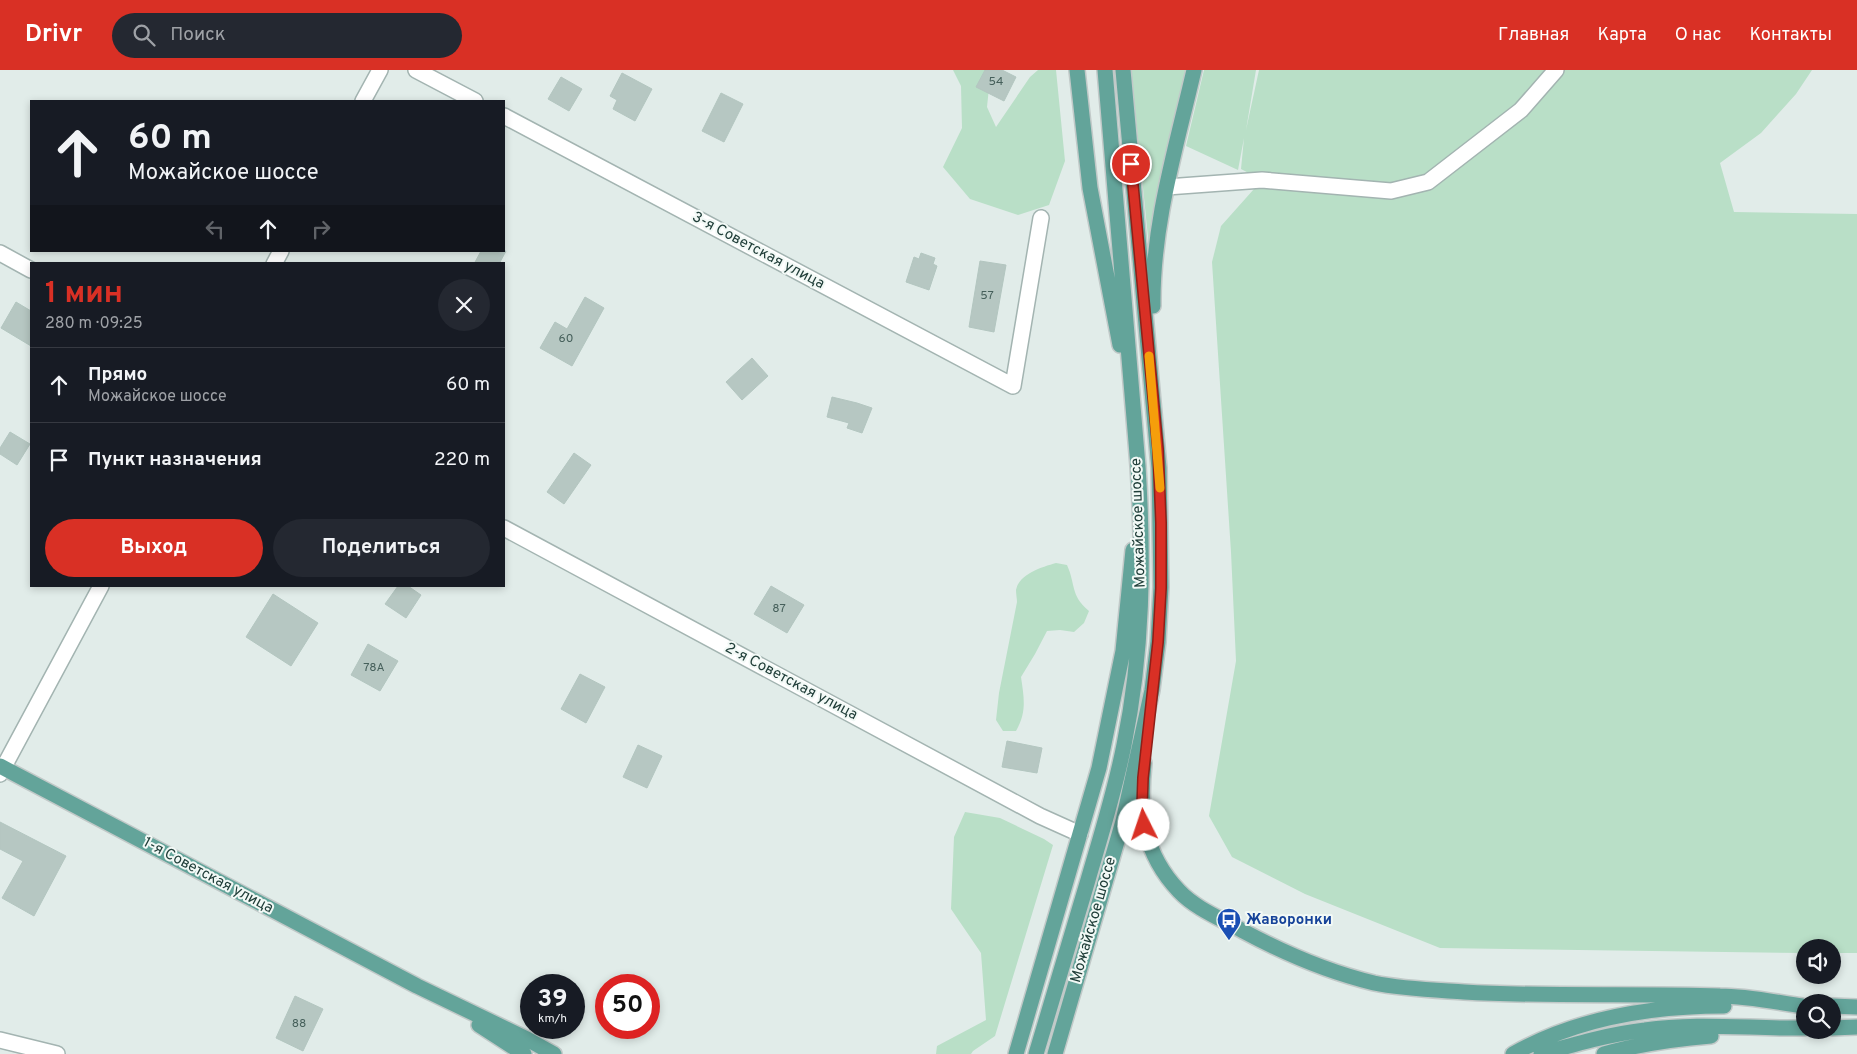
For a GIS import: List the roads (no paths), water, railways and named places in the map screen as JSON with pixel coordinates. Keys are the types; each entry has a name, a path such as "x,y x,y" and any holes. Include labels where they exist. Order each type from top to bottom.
{"main road":[{"path":"1077,70 1090,188 1133,408"},
{"name":"Можайское шоссе","path":"1036,1054 1106,817 1124,745 1133,688 1142,595 1142,532 1138,466 1104,70"},
{"name":"Можайское шоссе","path":"1055,1054 1123,821 1152,690 1158,642 1161,588 1159,468 1123,70"},
{"path":"1154,410 1153,286 1159,224 1194,70"},
{"path":"1016,1054 1099,768 1123,651 1129,606 1138,466"},
{"path":"1152,690 1142,807 1144,825 1150,845 1163,870 1180,892 1201,908 1261,940 1335,972 1375,983 1426,989 1508,994 1722,996 1796,1005"},
{"name":"1-я Советская улица","path":"1,770 417,986"},
{"path":"417,986 524,1054"},
{"path":"417,986 554,1054"},
{"path":"1513,1054 1532,1043 1583,1024 1624,1015 1663,1009 1705,1006 1796,1006"},
{"path":"1841,1006 1857,1007"},
{"path":"457,1012 496,1040 511,1054"},
{"path":"1541,1054 1596,1038 1646,1029 1730,1026 1796,1028"},
{"path":"1841,1028 1857,1028"},
{"path":"1604,1054 1682,1038 1796,1029"}],"street":[{"path":"364,100 380,70"},
{"path":"416,70 473,100"},
{"path":"1166,187 1262,180 1391,191 1428,182 1521,110 1556,70"},
{"name":"3-я Советская улица","path":"505,117 1013,386 1041,218"},
{"path":"0,253 30,269"},
{"name":"2-я Советская улица","path":"505,529 1032,812 1080,834"},
{"path":"1,770 100,587"},
{"path":"0,1040 57,1054"}],"place":[{"name":"Жаворонки","path":"1229,941"}]}
